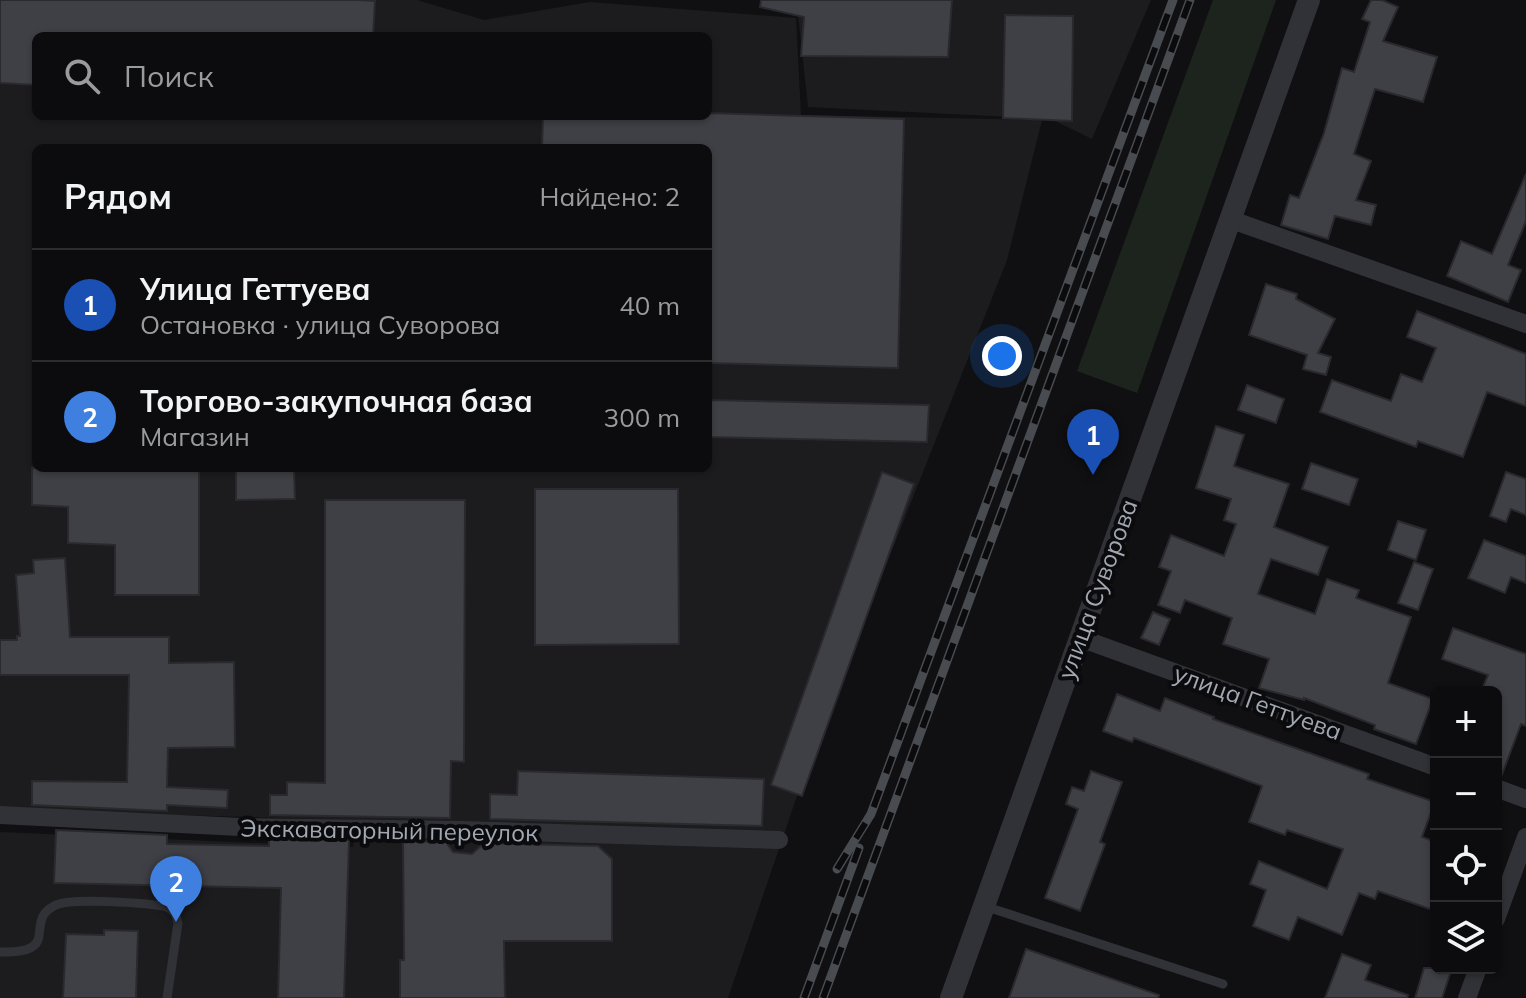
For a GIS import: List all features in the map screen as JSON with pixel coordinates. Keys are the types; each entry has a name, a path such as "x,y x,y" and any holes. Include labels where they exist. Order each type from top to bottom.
{"street":[{"name":"улица Суворова","path":"951,998 1309,0"},
{"path":"1229,219 1526,324"},
{"name":"улица Геттуева","path":"1080,638 1430,765"},
{"path":"1502,790 1526,799"},
{"name":"Экскаваторный переулок","path":"0,815 240,827 477,830 779,840"},
{"path":"1502,903 1526,837"},
{"path":"1467,998 1476,974"}],"lane":[{"path":"0,952 31,949 38,942 44,916 60,903 108,902 167,907 175,913 178,923 167,998"},
{"path":"984,906 1223,984"}],"shaded area":[{"path":"0,0 417,0 484,20 590,2 796,18 801,115 1042,120 1007,260 811,755 728,998 0,998 0,832 353,847 355,820 0,810"},
{"path":"761,0 1151,0 1092,139 1051,119 808,107 798,14"},
{"path":"1213,0 1276,0 1137,393 1077,371"}],"building":[{"path":"0,0 375,1 373,32 32,32 32,85 0,83"},
{"path":"761,0 952,0 948,57 801,56 804,17 760,7"},
{"path":"1371,0 1382,0 1398,7 1383,41 1437,57 1423,102 1375,89 1354,154 1371,161 1356,200 1376,205 1371,225 1335,216 1328,239 1281,225 1290,195 1299,198 1324,133 1342,68 1354,72 1370,22 1362,19"},
{"path":"1005,15 1073,16 1072,121 1003,118"},
{"path":"712,113 904,119 898,368 712,363 712,144 542,144 543,120 712,120"},
{"path":"1526,174 1526,221 1508,265 1521,270 1508,302 1447,276 1461,241 1492,254"},
{"path":"1266,284 1297,294 1296,299 1335,319 1318,353 1331,357 1326,375 1303,369 1307,355 1249,335"},
{"path":"1417,311 1526,354 1526,406 1487,392 1463,457 1418,441 1416,447 1320,412 1332,380 1391,401 1401,374 1422,382 1436,348 1407,337"},
{"path":"1247,385 1284,399 1276,423 1238,410"},
{"path":"712,400 929,405 927,442 712,437"},
{"path":"1216,426 1244,435 1234,466 1289,484 1274,527 1328,547 1318,575 1271,559 1258,594 1315,614 1327,579 1359,590 1356,598 1411,617 1388,683 1430,698 1430,707 1416,744 1304,698 1259,688 1269,659 1223,644 1232,618 1185,600 1180,613 1158,605 1171,571 1159,567 1171,535 1224,556 1236,524 1224,520 1231,499 1196,488"},
{"path":"1311,463 1358,479 1349,505 1302,489"},
{"path":"32,472 199,472 199,595 115,595 115,545 68,543 68,507 32,505"},
{"path":"236,472 294,472 295,499 236,500"},
{"path":"882,472 914,484 802,796 771,785"},
{"path":"1506,472 1526,479 1526,515 1511,509 1506,522 1490,516"},
{"path":"535,489 678,489 679,644 535,645"},
{"path":"325,500 465,500 464,762 451,761 450,818 270,815 270,795 287,795 287,782 325,783"},
{"path":"1398,521 1426,530 1416,560 1388,550"},
{"path":"1484,540 1526,556 1526,583 1511,577 1505,593 1468,578"},
{"path":"65,558 70,637 169,637 169,663 234,662 235,747 168,748 167,787 228,790 227,808 167,805 167,811 32,805 32,781 127,782 129,675 0,675 0,640 17,640 20,636 16,575 34,573 33,560"},
{"path":"1414,562 1433,569 1418,610 1398,603"},
{"path":"1153,612 1170,619 1159,645 1141,638"},
{"path":"1453,628 1526,654 1526,726 1521,724 1502,774 1502,686 1483,686 1488,675 1442,659"},
{"path":"1117,694 1160,711 1165,698 1213,719 1369,774 1367,779 1430,800 1430,815 1422,837 1430,840 1430,909 1378,891 1375,899 1359,893 1342,935 1298,917 1289,940 1253,926 1266,890 1250,884 1259,861 1327,889 1343,849 1287,830 1285,835 1249,822 1262,786 1134,738 1132,742 1103,731"},
{"path":"518,771 764,779 762,826 490,819 490,794 517,795"},
{"path":"1091,771 1122,782 1100,842 1105,844 1080,911 1045,898 1078,809 1066,804 1072,787 1084,791"},
{"path":"56,830 167,835 167,844 269,846 269,839 349,840 344,998 278,998 281,888 54,883"},
{"path":"403,841 446,842 453,852 472,854 484,843 598,846 612,859 612,941 504,941 505,998 400,998 400,960 404,960"},
{"path":"104,930 138,931 136,998 63,998 66,934 104,935"},
{"path":"1026,949 1159,995 1158,998 1009,998"},
{"path":"1342,954 1371,965 1365,980 1408,995 1407,998 1325,998"},
{"path":"1424,968 1430,968 1430,974 1450,974 1442,998 1415,998"}],"railway":[{"path":"837,869 871,814 1173,0"},
{"path":"823,998 1190,0"},
{"path":"804,998 859,848"}],"place":[{"name":"Улица Геттуева","path":"1093,475"},
{"name":"Торгово-закупочная база","path":"176,922"}]}
